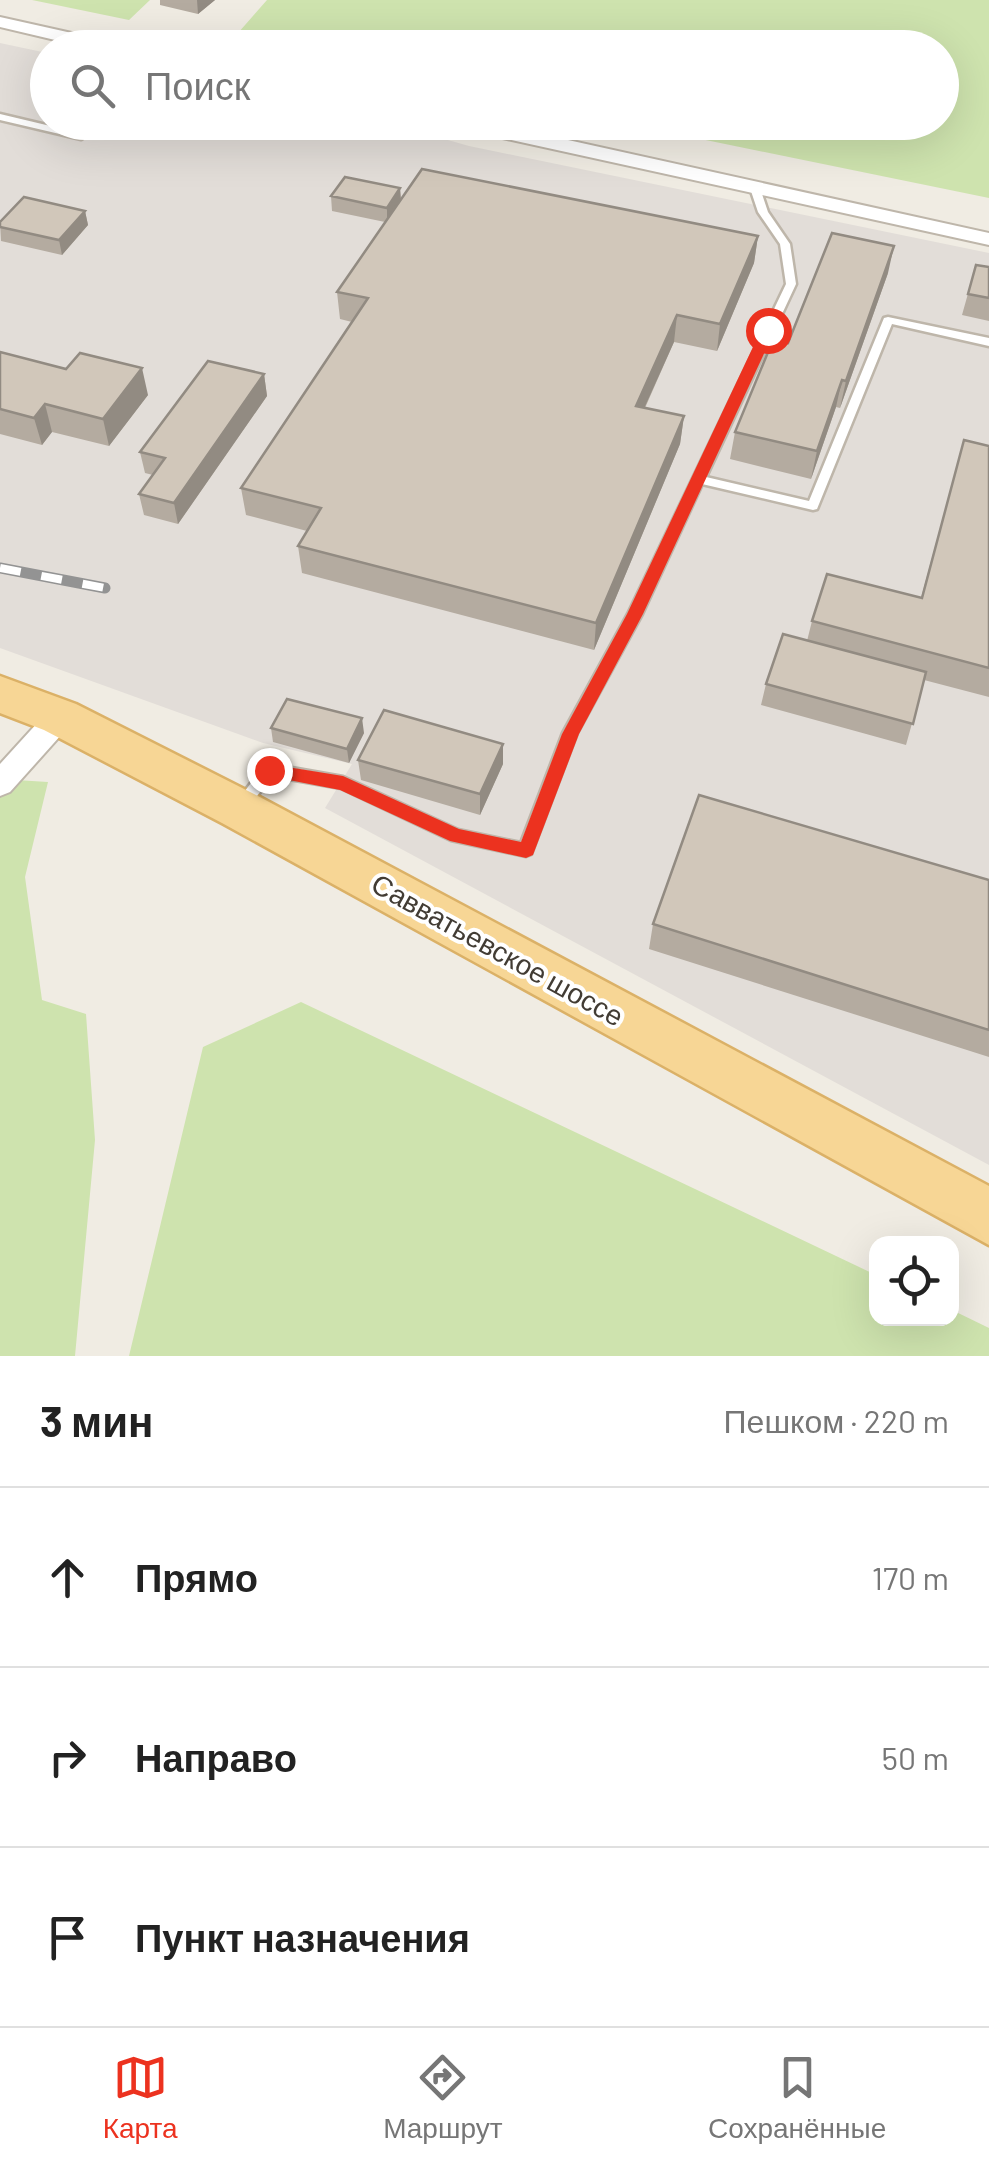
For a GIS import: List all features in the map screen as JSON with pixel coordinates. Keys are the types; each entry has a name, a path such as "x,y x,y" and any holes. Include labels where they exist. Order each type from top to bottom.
{"main road":[{"name":"Савватьевское шоссе","path":"0,694 60,717 240,809 989,1217"}],"street":[{"path":"0,22 35,30"},
{"path":"539,140 989,239"},
{"path":"0,784 60,717"}],"lane":[{"path":"0,117 30,124"},
{"path":"240,809 269,770 343,783 456,836 526,850 570,734 635,614 790,284 785,244 762,212 756,188"},
{"path":"698,479 813,506 888,320 989,342"}],"shaded area":[{"path":"0,43 30,49 30,140 448,140 989,253 989,1165 325,808 352,764 263,743 0,648"}],"green space":[{"path":"32,0 150,0 129,20"},
{"path":"267,0 989,0 989,198 706,140 959,140 959,30 241,30"},
{"path":"0,779 48,782 25,877 42,1000 86,1014 95,1140 75,1356 0,1356"},
{"path":"301,1002 869,1272 869,1326 959,1326 959,1313 989,1328 989,1356 129,1356 203,1047"}],"building":[{"path":"422,169 758,236 720,324 677,315 636,406 684,416 596,623 298,546 321,508 241,488 368,298 337,292"},
{"path":"345,177 400,188 387,208 331,196"},
{"path":"24,197 85,211 59,240 0,227 0,222"},
{"path":"832,233 894,246 817,451 735,432 773,340 788,343"},
{"path":"976,265 989,267 989,298 968,294"},
{"path":"0,352 66,369 80,353 142,368 103,419 45,404 34,418 0,409"},
{"path":"208,361 264,374 174,503 139,494 165,458 140,452"},
{"path":"964,440 989,446 989,668 812,621 827,574 922,598"},
{"path":"783,634 926,672 913,724 766,684"},
{"path":"287,699 362,718 347,749 271,728"},
{"path":"384,710 503,744 480,794 358,760"},
{"path":"699,795 989,880 989,1030 653,924"}],"railway":[{"path":"0,568 105,588"}],"route":[{"path":"269,770 343,783 456,836 526,850 570,734 635,614 768,330"}]}
